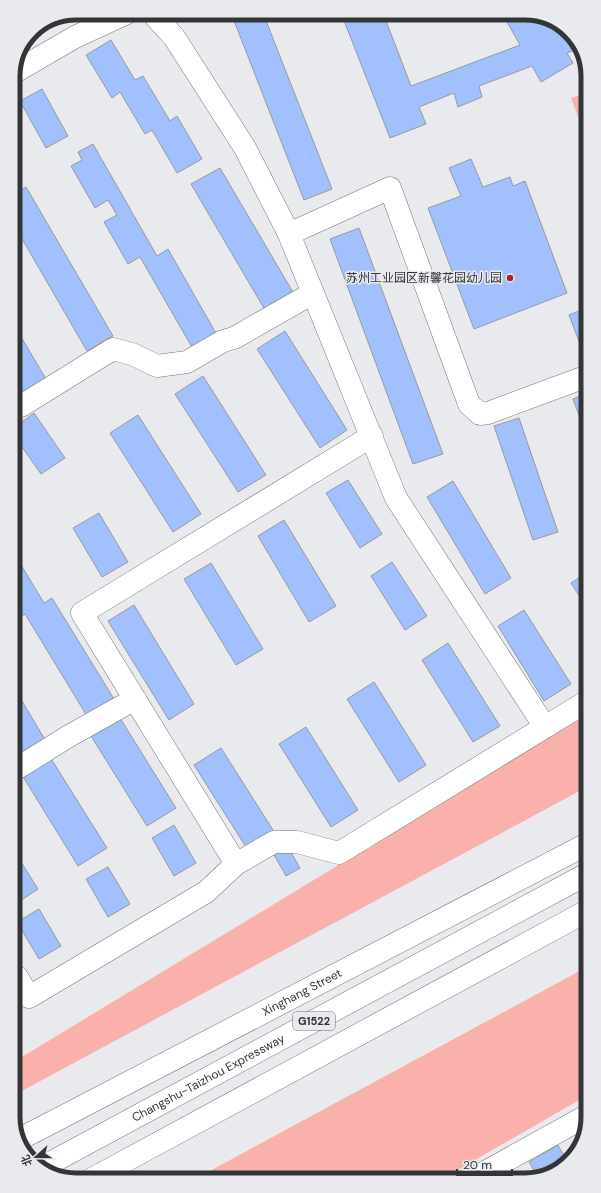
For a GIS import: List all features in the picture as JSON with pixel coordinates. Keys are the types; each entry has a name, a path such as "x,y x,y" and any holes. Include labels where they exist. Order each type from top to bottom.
{"main road":[{"path":"21,68 74,37 112,20"},
{"path":"158,20 174,37 245,148 289,234 396,498 545,727"},
{"path":"289,234 390,188 469,404 480,414 488,413 581,378"},
{"path":"20,406 113,349 132,354 156,366 187,362 222,341 234,338 313,293"},
{"path":"236,864 82,612 372,436"},
{"path":"20,767 70,736 135,700"},
{"path":"20,982 29,997 206,892 236,864 274,842 297,842 339,853 581,705"},
{"name":"Xinghang Street","path":"24,1137 581,847"},
{"name":"Changshu-Taizhou Expressway","path":"47,1165 581,877"},
{"name":"G1522","path":"104,1173 581,914"},
{"path":"104,1173 167,1138 581,923"},
{"path":"483,1173 581,1119"}],"shaded area":[{"path":"581,95 581,124 571,98"},
{"path":"581,718 581,790 20,1092 20,1058"},
{"path":"581,970 581,1099 452,1173 206,1173"}],"building":[{"path":"234,20 266,20 332,189 304,200"},
{"path":"344,20 386,20 411,86 520,45 506,20 529,20 550,26 555,31 557,30 562,34 574,50 567,53 573,63 541,82 532,66 479,86 482,97 458,107 454,93 419,107 426,124 390,138"},
{"path":"111,40 135,80 143,76 170,121 177,116 202,159 177,173 152,130 145,134 120,92 112,98 86,55"},
{"path":"42,89 68,136 46,148 20,101"},
{"path":"93,144 157,256 168,249 217,335 193,349 140,257 128,264 104,222 117,215 108,200 95,208 71,166 82,160 78,152"},
{"path":"471,159 483,187 510,177 513,186 525,181 567,293 474,329 428,208 461,196 449,168"},
{"path":"220,168 294,294 265,310 191,184"},
{"path":"26,187 113,336 87,351 20,235 20,190"},
{"path":"359,228 443,454 413,464 330,239"},
{"path":"581,310 581,347 569,315"},
{"path":"285,331 347,430 320,448 257,349"},
{"path":"20,335 46,379 20,395"},
{"path":"203,376 266,475 238,492 175,394"},
{"path":"581,396 581,420 573,399"},
{"path":"34,413 65,458 41,474 20,444 20,423"},
{"path":"138,415 201,514 173,532 110,433"},
{"path":"519,418 558,532 533,540 494,426"},
{"path":"348,480 382,534 360,548 326,493"},
{"path":"453,481 511,578 485,594 427,497"},
{"path":"99,513 128,562 102,577 73,528"},
{"path":"284,520 336,606 309,622 258,536"},
{"path":"392,562 427,616 405,630 371,576"},
{"path":"20,563 44,603 52,598 114,699 87,716 25,614 20,617"},
{"path":"211,563 263,649 236,665 184,579"},
{"path":"581,576 581,599 571,583"},
{"path":"134,605 194,704 169,720 108,621"},
{"path":"524,610 571,684 544,701 498,626"},
{"path":"448,643 500,726 473,742 422,660"},
{"path":"374,682 426,765 399,782 347,699"},
{"path":"20,698 47,743 20,759"},
{"path":"120,718 176,808 147,826 91,736"},
{"path":"306,727 358,810 331,827 279,744"},
{"path":"221,748 273,830 246,847 194,765"},
{"path":"50,757 107,848 78,866 22,775"},
{"path":"174,825 196,863 174,876 152,838"},
{"path":"287,845 300,868 286,876 273,853"},
{"path":"20,860 38,889 20,901"},
{"path":"108,867 130,904 108,917 86,879"},
{"path":"39,909 61,946 39,959 20,927 20,920"},
{"path":"558,1145 564,1156 546,1169 536,1172 529,1162"}],"place":[{"name":"苏州工业园区新馨花园幼儿园","path":"510,278"}]}
